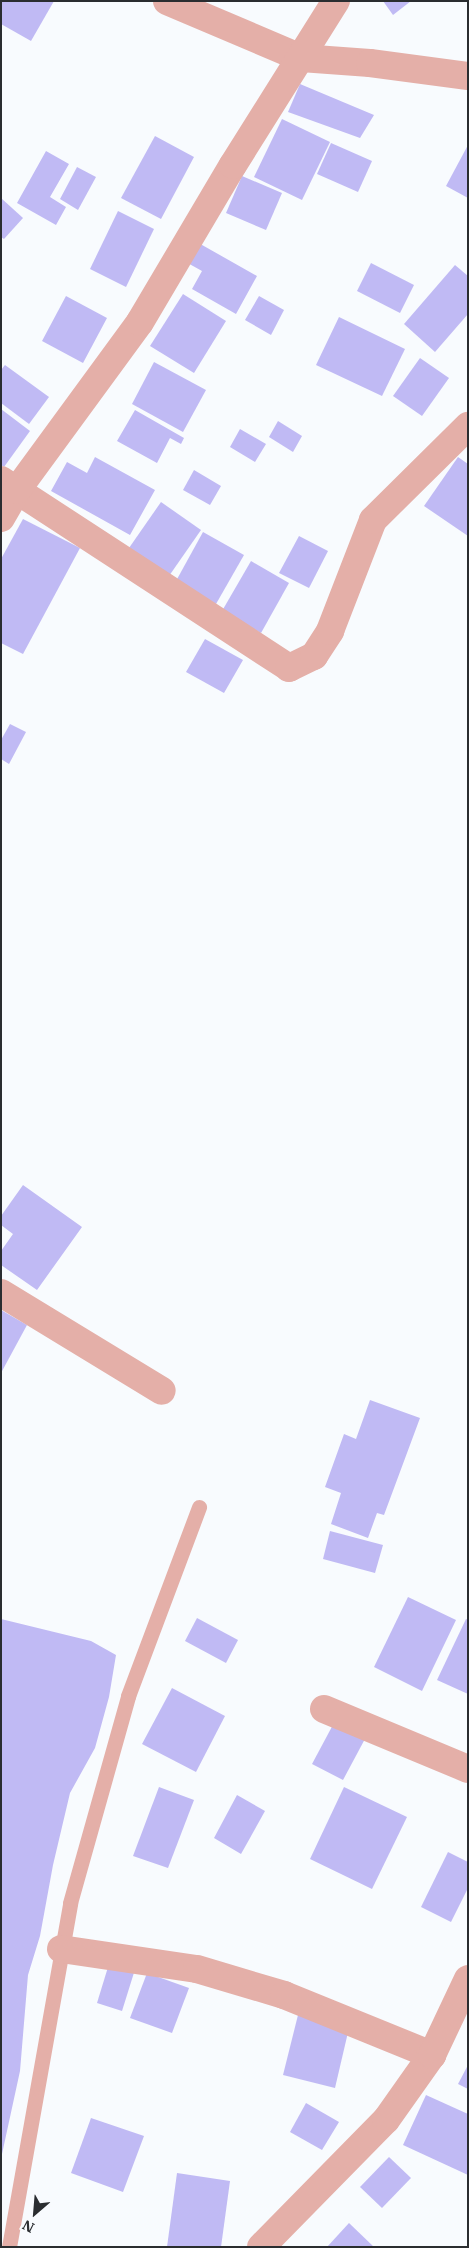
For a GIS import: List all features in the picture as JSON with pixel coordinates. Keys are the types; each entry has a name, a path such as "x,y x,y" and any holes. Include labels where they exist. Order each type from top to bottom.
{"street":[{"path":"167,1 301,58 370,63 468,76"},
{"path":"1,518 9,485 140,322 233,165 336,1"},
{"path":"9,485 289,668 314,656 330,630 373,520 468,426"},
{"path":"1,1293 162,1391"},
{"path":"324,1709 468,1769"},
{"path":"61,1949 198,1969 284,1995 432,2055"},
{"path":"261,2247 386,2120 432,2055 468,1979"}],"lane":[{"path":"9,2247 61,1949 77,1875 128,1696 199,1507"}],"building":[{"path":"1,1 54,1 31,41 1,24"},
{"path":"383,1 411,1 393,15"},
{"path":"300,84 374,115 360,138 288,112"},
{"path":"282,119 330,142 302,200 254,177"},
{"path":"155,136 194,157 161,219 121,198"},
{"path":"331,143 372,161 358,192 317,174"},
{"path":"468,145 468,198 446,186"},
{"path":"46,151 69,164 50,197 66,207 56,225 17,203"},
{"path":"77,167 96,177 78,210 60,199"},
{"path":"242,176 282,193 266,230 226,213"},
{"path":"1,198 23,218 4,239 1,237"},
{"path":"118,211 154,229 126,287 90,269"},
{"path":"195,241 257,276 236,314 192,289 202,271 184,261"},
{"path":"371,263 414,285 400,313 357,291"},
{"path":"455,265 468,276 468,314 435,352 404,324"},
{"path":"183,294 226,321 194,373 150,346"},
{"path":"66,296 107,318 83,363 42,341"},
{"path":"259,296 284,310 271,335 245,320"},
{"path":"339,317 405,349 382,396 316,365"},
{"path":"420,358 449,378 422,416 393,396"},
{"path":"154,362 206,390 183,432 132,404"},
{"path":"5,365 49,397 29,424 1,403 1,370"},
{"path":"1,409 30,431 4,467 1,465"},
{"path":"135,410 184,438 181,444 170,438 157,463 117,441"},
{"path":"278,421 302,436 293,452 269,437"},
{"path":"240,429 266,444 255,462 230,447"},
{"path":"95,457 155,490 130,535 51,491 67,462 87,473"},
{"path":"458,457 468,464 468,536 424,506"},
{"path":"194,470 221,486 210,505 183,490"},
{"path":"161,502 201,530 169,576 129,548"},
{"path":"23,519 80,548 23,654 1,643 1,559"},
{"path":"203,532 244,555 216,604 176,581"},
{"path":"299,536 328,551 309,588 279,573"},
{"path":"251,561 289,583 261,633 222,611"},
{"path":"205,639 243,660 224,693 186,672"},
{"path":"10,724 26,732 9,764 1,759 1,740"},
{"path":"23,1185 82,1227 37,1290 1,1265 1,1251 13,1234 1,1225 1,1216"},
{"path":"1,1310 27,1325 1,1373"},
{"path":"370,1400 420,1418 384,1515 377,1513 368,1538 331,1524 341,1493 325,1487 344,1434 356,1439"},
{"path":"330,1531 383,1545 375,1573 323,1559"},
{"path":"408,1597 456,1620 422,1691 374,1667"},
{"path":"197,1618 238,1640 226,1663 185,1641"},
{"path":"1,1619 91,1641 116,1655 109,1697 95,1748 70,1793 53,1865 40,1936 28,1975 20,2071 2,2154"},
{"path":"466,1619 468,1620 468,1694 437,1680"},
{"path":"172,1688 225,1716 196,1772 142,1744"},
{"path":"335,1721 366,1737 343,1780 312,1764"},
{"path":"159,1787 194,1800 168,1868 133,1856"},
{"path":"344,1787 407,1817 372,1889 310,1859"},
{"path":"237,1795 265,1811 241,1854 214,1838"},
{"path":"448,1852 468,1862 468,1888 451,1922 421,1907"},
{"path":"112,1954 137,1963 122,2011 97,2003"},
{"path":"147,1973 189,1988 172,2033 130,2018"},
{"path":"298,2015 349,2028 335,2088 283,2075"},
{"path":"468,2065 468,2089 458,2084"},
{"path":"426,2095 468,2114 468,2175 403,2145"},
{"path":"306,2103 339,2122 322,2150 290,2132"},
{"path":"91,2118 144,2136 123,2192 71,2173"},
{"path":"389,2157 411,2178 382,2208 360,2187"},
{"path":"177,2173 230,2181 221,2247 167,2247"},
{"path":"349,2223 374,2247 327,2247"}]}
